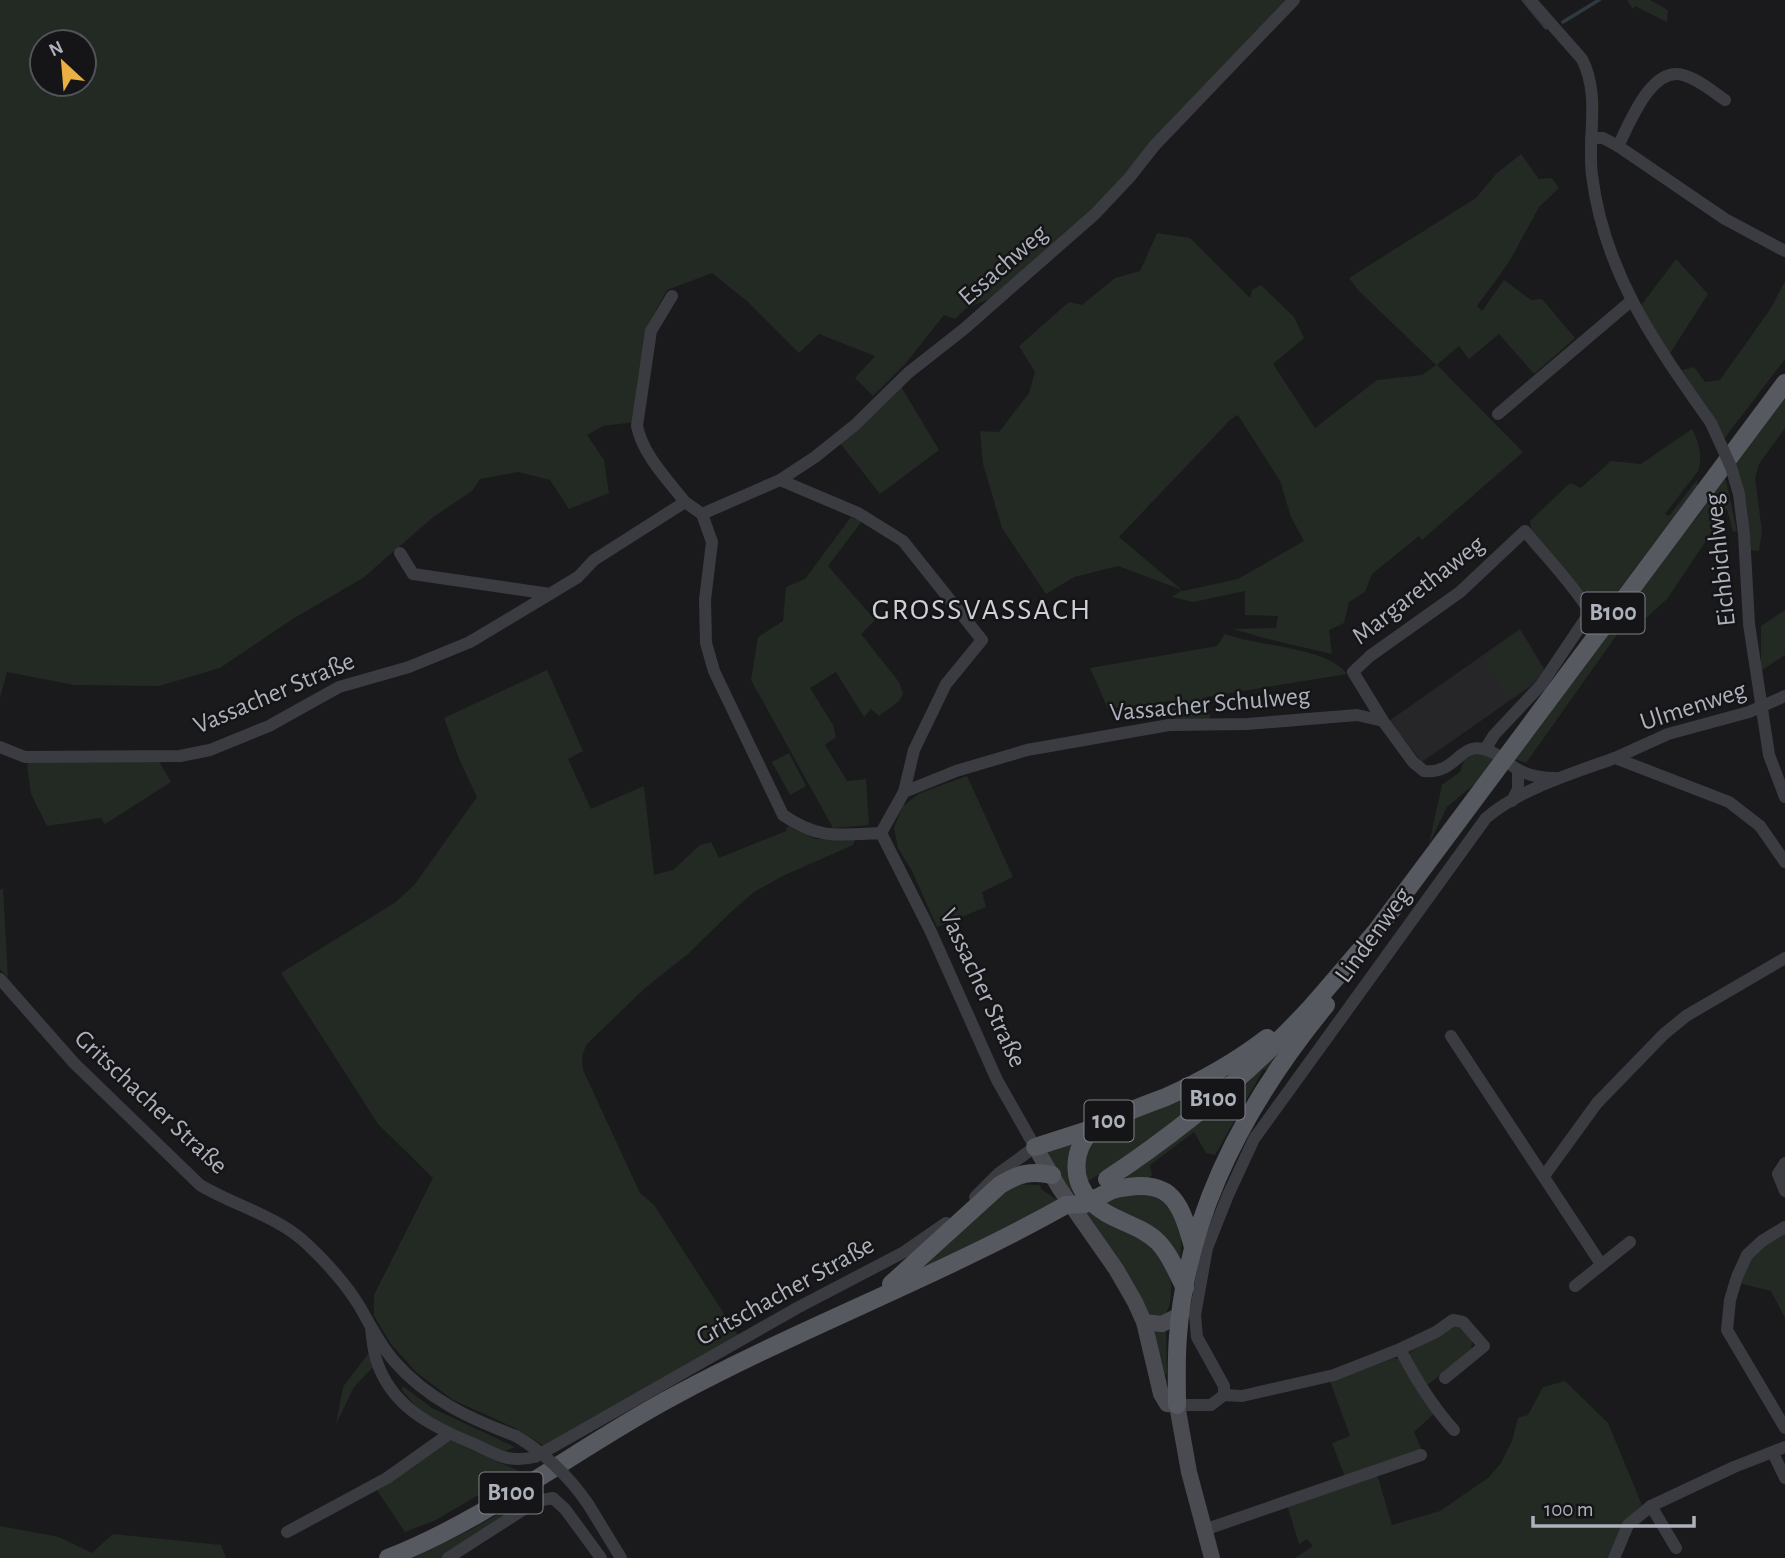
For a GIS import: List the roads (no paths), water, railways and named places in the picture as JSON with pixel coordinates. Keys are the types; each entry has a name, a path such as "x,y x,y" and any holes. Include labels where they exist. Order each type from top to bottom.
{"main road":[{"name":"B100","path":"388,1558 474,1516 673,1396 968,1256 1066,1205 1085,1204 1133,1162 1208,1104 1310,1008 1377,930 1785,383"},
{"path":"1177,1405 1180,1315 1193,1248 1211,1191 1245,1121 1298,1042 1371,950 1377,930"},
{"name":"100","path":"1035,1147 1094,1128 1196,1082 1266,1039 1291,1015 1310,1008"},
{"name":"100","path":"1094,1128 1080,1146 1076,1161 1079,1187 1099,1209 1156,1240 1166,1251 1185,1288"},
{"name":"Vassacher Straße","path":"1035,1147 1126,1284 1144,1322 1161,1394 1167,1404 1177,1405 1189,1472 1212,1558"},
{"path":"873,1299 1000,1185 1031,1171 1052,1175"},
{"path":"1109,1184 1142,1185 1159,1189 1172,1197 1181,1208 1193,1248"},
{"path":"1144,1322 1162,1324 1180,1315"}],"street":[{"name":"Essachweg","path":"702,514 780,480 815,457 855,425 908,373 964,329 1095,214 1155,145 1294,0"},
{"name":"Eichbichlweg","path":"1530,0 1582,59 1588,71 1593,91 1592,175 1599,214 1610,251 1631,301 1711,423 1727,457 1739,494 1749,624 1769,755 1785,797"},
{"path":"1618,146 1658,78 1676,73 1686,76 1725,100"},
{"path":"1591,138 1603,138 1618,146 1725,219 1785,251"},
{"path":"672,296 651,331 637,426 647,452 685,502 702,514 712,541 705,600 706,643 714,671 783,814 801,827 826,835 881,833 904,792 914,750 946,684 982,640 904,541 858,513 780,480"},
{"path":"1499,414 1631,301"},
{"name":"Vassacher Straße","path":"0,747 25,757 180,755 210,750 269,726 339,687 410,667 470,642 578,577 594,560 685,502"},
{"name":"Margarethaweg","path":"1383,721 1353,672 1370,656 1461,592 1525,531 1557,571 1576,589 1590,612 1549,674 1494,735 1486,748"},
{"path":"400,553 413,574 550,594"},
{"name":"Ulmenweg","path":"1615,758 1668,734 1762,707 1785,696"},
{"name":"Vassacher Schulweg","path":"904,792 956,771 1027,750 1168,725 1247,724 1357,715 1383,721"},
{"path":"1383,721 1413,762 1424,771 1441,770 1469,749 1477,747 1486,748 1509,763 1545,778 1560,778"},
{"path":"1615,758 1729,802 1760,825 1785,862"},
{"name":"Lindenweg","path":"1224,1395 1224,1386 1197,1337 1195,1315 1207,1248 1254,1139 1479,826 1495,811 1512,801 1560,778 1615,758"},
{"path":"1509,763 1518,789 1512,801"},
{"name":"Vassacher Straße","path":"881,833 931,932 997,1080 1035,1147"},
{"path":"1544,1176 1597,1103 1664,1034 1686,1016 1785,958"},
{"name":"Gritschacher Straße","path":"0,979 74,1063 200,1185 223,1199 276,1221 307,1244 349,1291 393,1360 434,1397 468,1418 516,1436 555,1464 575,1485 621,1558"},
{"path":"1451,1036 1601,1264"},
{"name":"Gritschacher Straße","path":"371,1327 376,1359 398,1399 410,1412 449,1434 503,1458 519,1460 535,1457 935,1233 999,1173 1035,1147"},
{"path":"1785,1163 1778,1174 1785,1191"},
{"path":"1785,1227 1762,1241 1747,1255 1730,1300 1727,1330 1785,1428"},
{"path":"1575,1286 1630,1241"},
{"path":"1177,1405 1211,1405 1224,1395 1242,1396 1334,1375 1400,1349 1436,1332 1452,1320 1463,1322 1483,1346 1444,1378"},
{"path":"1400,1349 1440,1415 1454,1430"},
{"path":"287,1532 387,1478 449,1434"},
{"path":"1614,1558 1628,1525 1651,1506 1734,1467 1779,1450 1785,1478"},
{"path":"1204,1530 1421,1455"},
{"path":"448,1558 532,1504 553,1498 565,1508 601,1558"},
{"path":"1651,1506 1676,1548"}],"waterway":[{"path":"1523,0 1546,28"},
{"path":"1563,22 1599,0"}],"district":[{"name":"GROSSVASSACH","path":"982,610"}]}
